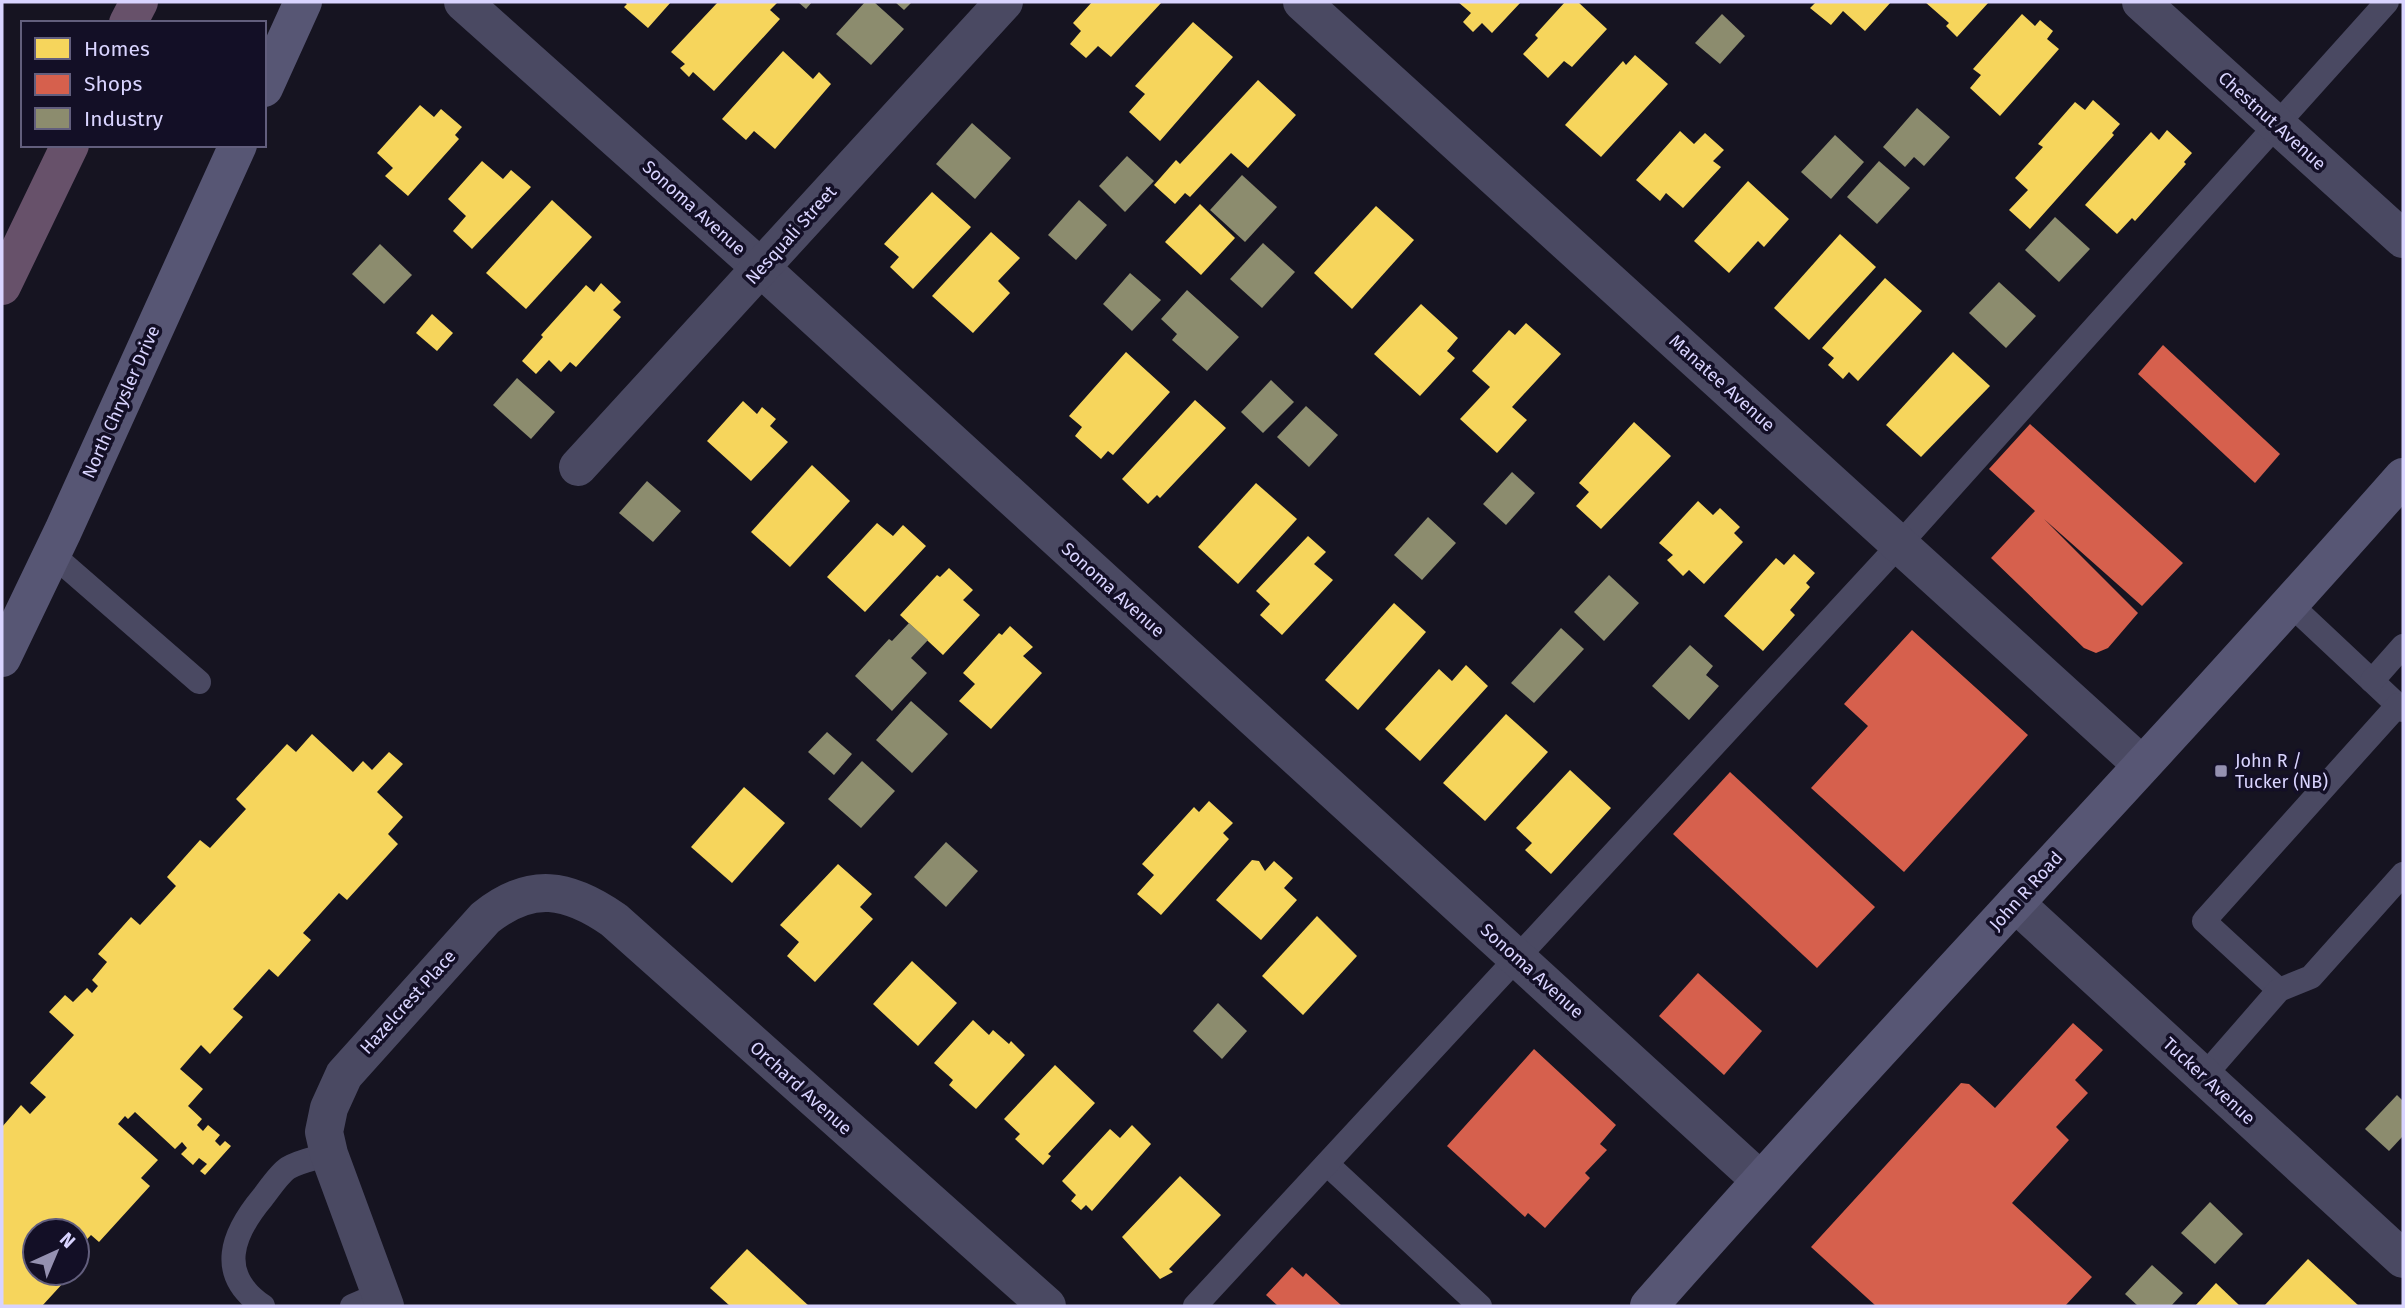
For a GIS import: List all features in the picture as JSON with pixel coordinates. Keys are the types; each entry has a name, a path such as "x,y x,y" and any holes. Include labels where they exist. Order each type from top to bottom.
{"highway":[{"path":"129,21 139,2"},
{"path":"2,286 69,147"}],"main road":[{"path":"266,84 303,2"},
{"name":"North Chrysler Drive","path":"2,658 237,147"},
{"name":"John R Road","path":"1649,1306 1760,1181 2291,604 2403,477"}],"street":[{"name":"Sonoma Avenue","path":"463,2 761,268 1760,1181"},
{"name":"Nesquali Street","path":"578,467 1004,2"},
{"name":"Manatee Avenue","path":"1302,2 2141,765"},
{"name":"Chestnut Avenue","path":"2141,2 2403,239"},
{"name":"Hazelcrest Place","path":"372,1302 324,1132 328,1108 344,1075 485,918 503,903 524,895 544,892"},
{"name":"Orchard Avenue","path":"544,892 567,895 591,904 614,920 1047,1306"},
{"name":"Tucker Avenue","path":"2015,903 2403,1259"}],"lane":[{"path":"1195,1306 1900,544 2387,2"},
{"path":"52,554 199,682"},
{"path":"2279,990 2204,921 2401,708 2291,604"},
{"path":"2372,681 2403,646"},
{"path":"2204,1076 2279,990 2311,976 2403,874"},
{"path":"263,1306 249,1297 237,1280 232,1260 235,1241 247,1217 288,1168 329,1154"},
{"path":"1327,1164 1480,1306"}],"building: Homes":[{"path":"624,2 671,2 648,28 624,7 627,4"},
{"path":"718,2 778,2 770,10 780,19 714,91 693,72 689,77 680,68 685,64 671,52"},
{"path":"1092,2 1162,2 1111,57 1098,46 1086,58 1070,44 1081,31 1073,23"},
{"path":"1458,2 1521,2 1492,33 1482,23 1473,32 1463,22 1471,13"},
{"path":"1565,2 1578,2 1607,29 1572,67 1564,61 1548,78 1523,54 1538,38 1535,35"},
{"path":"1816,2 1891,2 1865,31 1843,11 1831,25 1810,8"},
{"path":"1925,2 1989,2 1957,37 1946,26 1949,23"},
{"path":"2022,14 2035,26 2040,20 2053,31 2047,39 2059,49 2000,116 1970,88 1981,75 1973,69"},
{"path":"1193,22 1233,57 1160,141 1129,112 1145,94 1135,86"},
{"path":"783,51 813,79 819,72 831,84 775,149 754,131 746,140 722,119"},
{"path":"1635,55 1668,84 1601,157 1565,125 1623,61 1626,65"},
{"path":"1258,80 1296,115 1248,168 1231,153 1190,197 1185,193 1175,204 1154,185 1176,160 1180,164"},
{"path":"2093,100 2120,124 2112,133 2114,135 2030,229 2009,210 2028,190 2015,178 2043,147 2038,144 2075,102 2085,110"},
{"path":"420,105 434,117 441,109 462,127 455,135 459,139 408,196 385,176 393,168 377,153"},
{"path":"2167,130 2192,153 2184,162 2186,164 2135,221 2132,218 2117,234 2085,205 2151,132 2159,140"},
{"path":"1680,131 1694,144 1705,133 1724,150 1713,161 1721,167 1683,208 1666,193 1660,201 1636,180"},
{"path":"482,161 503,179 511,170 531,187 472,249 453,231 466,216 448,199"},
{"path":"1748,181 1789,219 1764,247 1758,241 1729,273 1694,241"},
{"path":"932,192 971,227 913,289 890,267 899,257 884,244"},
{"path":"552,200 592,237 526,309 486,273"},
{"path":"1200,204 1235,238 1201,275 1165,242"},
{"path":"1376,206 1414,240 1352,309 1314,273"},
{"path":"991,232 1020,258 998,281 1010,293 973,333 932,296"},
{"path":"1840,234 1876,267 1809,340 1774,308"},
{"path":"1885,278 1922,311 1858,381 1849,372 1843,379 1828,365 1834,358 1822,348"},
{"path":"601,283 621,302 613,310 621,317 576,367 570,362 561,372 549,360 536,374 522,361 543,337 541,335 586,285 594,292"},
{"path":"1421,304 1458,338 1447,351 1455,358 1420,396 1374,354"},
{"path":"432,314 453,333 437,351 416,333"},
{"path":"1526,323 1561,354 1512,407 1527,420 1497,453 1460,419 1490,387 1472,371 1509,330 1515,335"},
{"path":"1126,352 1170,392 1113,455 1108,451 1101,459 1075,436 1082,427 1069,416"},
{"path":"1953,352 1990,386 1921,457 1886,425"},
{"path":"1195,400 1226,428 1160,498 1157,495 1148,504 1122,479"},
{"path":"743,401 757,414 762,407 776,419 770,426 788,442 751,481 707,441"},
{"path":"1634,422 1671,456 1601,529 1576,506 1589,492 1579,483"},
{"path":"812,465 850,501 790,567 751,532"},
{"path":"1256,483 1297,519 1238,584 1198,547"},
{"path":"1698,501 1713,515 1720,508 1740,527 1734,533 1743,542 1704,584 1689,570 1683,576 1667,560 1673,555 1659,543"},
{"path":"877,523 893,536 903,525 926,546 865,612 827,577"},
{"path":"1308,536 1326,552 1314,564 1333,580 1282,635 1260,615 1270,604 1256,591"},
{"path":"1794,554 1815,573 1806,583 1810,587 1790,610 1795,615 1763,651 1724,616 1776,558 1784,565"},
{"path":"949,568 973,590 963,600 980,615 943,655 900,615 937,575 940,577"},
{"path":"1394,603 1426,632 1358,710 1325,680"},
{"path":"1010,626 1033,647 1023,656 1042,673 991,729 959,701 975,684 963,673 999,633 1002,635"},
{"path":"1466,665 1488,686 1420,761 1385,729 1439,669 1452,681"},
{"path":"1506,714 1548,752 1485,821 1443,783"},
{"path":"312,734 353,772 363,761 372,770 389,752 403,764 377,792 403,817 388,834 398,844 347,900 339,893 303,933 311,940 278,977 269,969 233,1009 243,1017 210,1054 201,1045 180,1069 203,1089 188,1106 202,1119 197,1125 203,1131 208,1125 220,1135 215,1141 220,1146 225,1141 231,1146 205,1175 200,1171 207,1164 199,1158 193,1165 181,1154 187,1148 182,1142 175,1149 135,1112 128,1119 125,1116 118,1124 158,1160 141,1178 150,1186 99,1242 91,1235 91,1217 21,1217 21,1287 59,1287 42,1306 2,1306 2,1127 21,1105 30,1114 46,1097 30,1083 74,1035 49,1012 65,995 73,1002 87,988 92,993 98,986 92,980 107,962 98,954 131,917 140,925 176,886 167,877 200,840 210,848 246,809 236,799 287,744 296,752"},
{"path":"1570,770 1611,808 1551,874 1525,850 1532,843 1516,828"},
{"path":"744,787 785,823 732,883 691,847"},
{"path":"1209,801 1233,823 1223,833 1229,839 1161,915 1137,894 1154,875 1142,864 1194,807 1199,812"},
{"path":"1252,860 1259,861 1265,871 1274,861 1293,878 1284,888 1297,900 1261,940 1216,900"},
{"path":"838,864 872,894 860,907 873,919 815,982 787,956 799,942 780,925"},
{"path":"1317,916 1357,956 1303,1015 1262,976"},
{"path":"912,961 957,1003 918,1046 873,1004"},
{"path":"973,1020 989,1035 993,1030 1009,1044 1011,1041 1025,1055 976,1109 949,1085 953,1080 934,1063"},
{"path":"1055,1065 1095,1103 1048,1154 1051,1156 1043,1165 1015,1139 1020,1134 1004,1119"},
{"path":"1132,1125 1151,1144 1092,1211 1086,1205 1081,1210 1071,1201 1076,1195 1062,1181 1110,1129 1120,1138"},
{"path":"1180,1176 1221,1215 1169,1269 1173,1272 1160,1279 1122,1237"},
{"path":"747,1249 809,1306 730,1306 710,1288"},
{"path":"2308,1259 2359,1306 2264,1306"},
{"path":"2216,1283 2240,1306 2195,1306"}],"building: Shops":[{"path":"2163,345 2280,454 2255,483 2138,374"},
{"path":"2030,424 2183,563 2142,606 2044,519 2138,613 2108,648 2096,653 2084,648 1991,558 2035,511 1989,469"},
{"path":"1912,630 2028,735 1904,872 1811,788 1868,726 1844,704"},
{"path":"1730,772 1875,907 1817,968 1673,834"},
{"path":"1698,973 1762,1031 1724,1075 1659,1016"},
{"path":"2073,1023 2103,1050 2075,1080 2088,1093 2056,1127 2069,1140 2012,1203 2092,1277 2065,1306 1876,1306 1811,1247 1961,1083 1969,1084 1995,1108"},
{"path":"1534,1049 1616,1125 1600,1144 1607,1150 1585,1173 1590,1178 1545,1228 1528,1213 1525,1217 1447,1146"},
{"path":"1292,1267 1303,1277 1306,1273 1342,1306 1278,1306 1266,1295"}],"building: Industry":[{"path":"798,2 812,2 806,9"},
{"path":"865,2 874,2 904,29 871,65 836,34"},
{"path":"895,2 912,2 904,10"},
{"path":"1722,14 1745,36 1720,64 1695,43"},
{"path":"1917,108 1950,137 1924,166 1914,157 1905,167 1883,147"},
{"path":"972,123 1011,158 975,199 936,164"},
{"path":"1835,135 1864,162 1831,199 1801,172"},
{"path":"1127,156 1154,181 1125,212 1099,186"},
{"path":"1879,161 1910,188 1877,224 1847,197"},
{"path":"1242,175 1277,207 1245,242 1210,210"},
{"path":"1079,200 1107,225 1076,260 1048,235"},
{"path":"2055,217 2090,249 2059,282 2025,250"},
{"path":"1263,243 1295,272 1262,308 1230,279"},
{"path":"380,244 412,275 384,304 352,274"},
{"path":"1130,273 1161,300 1132,331 1103,304"},
{"path":"1999,282 2036,316 2006,348 1969,313"},
{"path":"1187,290 1239,337 1207,371 1172,340 1177,334 1161,319"},
{"path":"517,378 555,412 531,439 493,405"},
{"path":"1271,380 1294,402 1263,433 1241,412"},
{"path":"1306,406 1338,435 1309,467 1277,437"},
{"path":"1512,472 1535,493 1506,525 1483,504"},
{"path":"647,481 681,511 653,542 619,513"},
{"path":"1428,517 1456,543 1422,580 1394,555"},
{"path":"1609,575 1639,603 1604,641 1574,612"},
{"path":"909,623 928,640 911,658 927,673 892,711 855,676 889,639 892,641"},
{"path":"1561,628 1584,649 1534,703 1511,683"},
{"path":"1690,645 1713,666 1706,675 1719,686 1689,720 1652,686"},
{"path":"911,701 948,734 912,773 876,740"},
{"path":"827,732 852,754 834,775 808,752"},
{"path":"862,761 895,791 861,828 828,799"},
{"path":"946,842 978,871 946,907 914,877"},
{"path":"1218,1003 1247,1031 1222,1059 1193,1031"},
{"path":"2397,1095 2403,1101 2403,1136 2389,1151 2365,1129"},
{"path":"2210,1202 2243,1234 2215,1264 2181,1233"},
{"path":"2152,1265 2183,1293 2171,1306 2138,1306 2125,1294"}],"place":[{"name":"John R / Tucker (NB)","path":"2221,771"}]}
